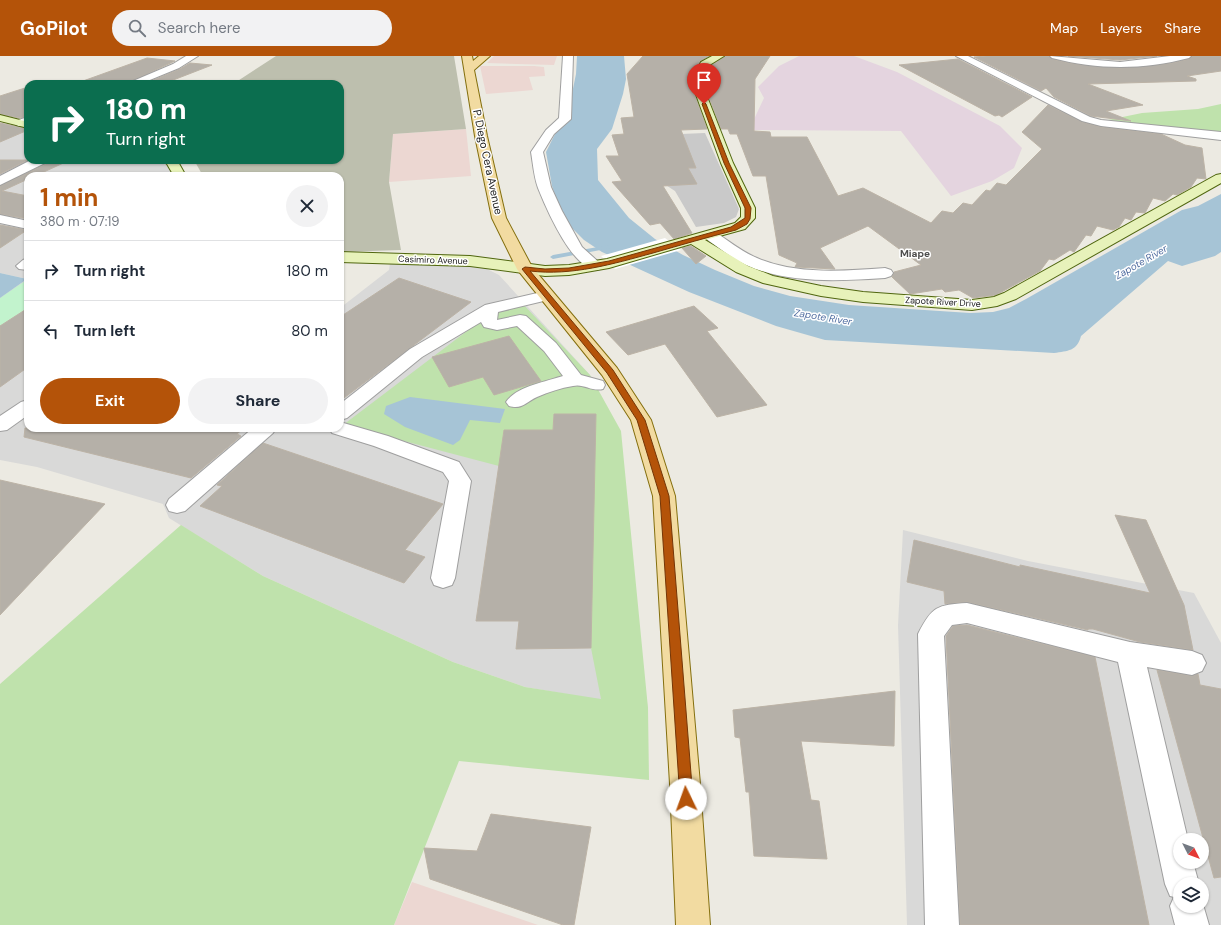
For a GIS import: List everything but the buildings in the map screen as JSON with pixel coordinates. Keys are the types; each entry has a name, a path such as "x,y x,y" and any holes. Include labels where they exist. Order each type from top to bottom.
{"main road":[{"name":"P. Diego Cera Avenue","path":"467,56 499,218 541,300 610,372 641,420 664,496 683,753 693,925"},
{"path":"469,69 485,56"}],"street":[{"path":"141,80 176,66 193,56"},
{"path":"568,56 566,69 565,118 550,132 537,152 544,187 592,259"},
{"name":"Casimiro Avenue","path":"344,257 470,261 495,263 545,271 592,259 674,245 740,226 748,218 749,212 727,163 696,86 697,76 704,64 719,56"},
{"path":"961,56 1086,119 1101,123 1221,136"},
{"path":"1055,56 1074,62 1113,66 1186,56"},
{"path":"0,118 24,122"},
{"path":"0,181 6,173 30,164"},
{"path":"6,173 24,176"},
{"name":"Zapote River Drive","path":"694,240 742,269 769,280 791,285 863,297 954,304 984,304 1010,296 1221,178"},
{"path":"2,220 24,224"},
{"path":"710,235 746,259 764,266 821,274 885,273"},
{"path":"344,411 416,353 490,316 503,305 541,300"},
{"path":"490,316 497,325 520,320 528,314 528,308 541,300"},
{"path":"520,320 532,328 556,354 566,365 574,379"},
{"path":"516,402 530,393 574,379 596,385"},
{"path":"0,425 24,409"},
{"path":"344,430 381,441 451,467 460,481 443,578"},
{"path":"177,505 261,432"},
{"path":"942,925 931,634 945,615 967,613 1130,653 1192,663"},
{"path":"1130,653 1180,877"},
{"path":"1189,913 1192,925"}],"shaded area":[{"path":"276,56 454,56 466,129 393,134 389,182 401,250 344,252 344,172 201,172 196,164 344,164 344,80 239,80"},
{"path":"494,56 557,56 554,65 487,63"},
{"path":"799,56 854,56 897,72 1000,126 1022,148 1014,168 992,181 951,196 901,131 749,130 764,98 758,87 779,66"},
{"path":"480,66 544,67 545,76 529,77 533,90 486,94"},
{"path":"0,125 24,129 24,164 167,165 171,172 24,172 24,278 0,273"},
{"path":"466,129 471,176 389,182 393,134"},
{"path":"705,133 739,209 736,217 724,223 696,227 675,191 658,180 633,136"},
{"path":"390,263 461,264 485,268 499,275 590,375 648,708 525,687 453,662 263,576 169,518 163,504 37,467 0,460 0,298 24,281 24,432 344,432 344,305 389,270"},
{"path":"903,530 1028,561 1194,593 1221,643 1221,925 907,925 898,625"},
{"path":"412,882 538,925 394,925"}],"green space":[{"path":"1221,104 1221,134 1108,120 1142,113 1198,109"},
{"path":"24,282 24,311 0,326 0,298"},
{"path":"522,303 590,375 621,431 648,708 649,780 459,761 394,925 0,925 0,684 181,525 263,576 453,662 525,687 601,699 591,648 595,414 554,414 553,430 504,430 499,466 344,425 500,306"}],"water":[{"name":"Zapote River","path":"577,56 624,56 626,79 623,94 612,129 597,149 598,180 629,218 655,239 683,255 754,286 790,296 849,305 970,313 993,312 1009,308 1182,210 1198,206 1221,194 1221,252 1215,256 1182,266 1168,261 1081,336 1077,345 1064,352 1054,353 825,340 776,326 689,292 602,252 584,240 570,226 560,210 552,186 546,152 556,132 567,118 576,74"},
{"path":"0,273 24,278 24,281 0,298"},
{"path":"410,397 505,409 500,423 470,420 460,440 453,445 405,427 384,414 386,406"}],"pier":[{"path":"665,238 681,250 615,269 601,256"}],"waterway":[{"path":"553,257 609,247"}],"district":[{"name":"Miape","path":"915,253"}],"route":[{"path":"686,799 664,496 641,420 610,372 525,269 545,271 569,270 595,266 710,235 740,226 745,222 748,218 748,208 727,163 704,104"}]}
